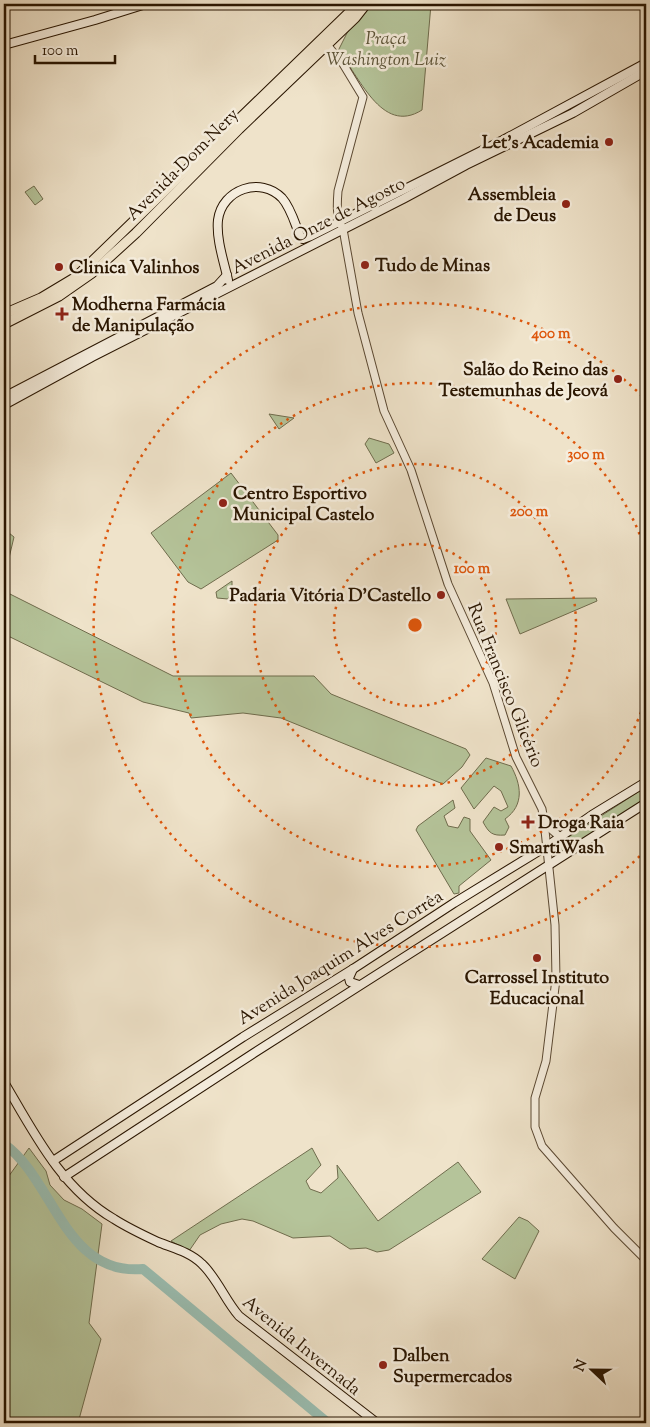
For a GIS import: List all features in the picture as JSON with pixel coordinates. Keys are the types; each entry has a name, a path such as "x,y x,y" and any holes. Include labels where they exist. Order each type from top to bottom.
{"main road":[{"path":"4,44 95,20 146,4"},
{"name":"Avenida Dom Nery","path":"4,324 59,296 92,273 136,233 245,123 324,42 358,4"},
{"name":"Avenida Dom Nery","path":"4,314 41,298 76,277 324,42 355,18 366,4"},
{"name":"Avenida Onze de Agosto","path":"4,405 294,254 341,225 646,63"},
{"name":"Avenida Onze de Agosto","path":"300,236 306,238 403,199 466,165 573,113 646,71"},
{"path":"230,287 218,221 221,209 235,193 252,187 274,192 283,199 300,236 294,254"},
{"name":"Avenida Onze de Agosto","path":"4,396 217,286 227,275"},
{"name":"Avenida Joaquim Alves Corrêa","path":"53,1161 243,1037 353,969 454,903 548,846 646,782"},
{"name":"Avenida Joaquim Alves Corrêa","path":"64,1177 359,985 550,866 646,803"},
{"path":"396,941 409,954"},
{"path":"353,969 350,982 359,985"},
{"name":"Avenida Invernada","path":"4,1082 53,1161 64,1177 80,1194 108,1216 129,1228 194,1258 203,1265 228,1304 240,1316 377,1423"}],"street":[{"name":"Rua Francisco Glicério","path":"324,42 343,64 363,96 338,191 341,225 358,313 384,411 411,470 448,584 493,683 516,757 542,809 545,823 555,925 556,979 546,1060 535,1098 535,1127 542,1146 552,1158 646,1260"},
{"name":"Rua Francisco Glicério","path":"545,823 560,837"}],"green space":[{"name":"Praça Washington Luiz","path":"370,4 431,4 422,110 407,116 395,115 383,109 372,99 338,51 349,29"},
{"path":"34,186 43,199 35,205 25,192"},
{"path":"269,414 294,418 279,429"},
{"path":"369,438 389,444 394,453 376,463 365,444"},
{"name":"Centro Esportivo Municipal Castelo","path":"231,473 278,535 278,540 201,589 188,582 151,533"},
{"path":"4,529 14,537 4,579"},
{"path":"232,581 232,591 228,599 217,598 216,592"},
{"path":"4,591 173,676 314,676 331,694 466,749 470,755 462,767 443,784 281,718 243,713 191,718 189,713 143,702 4,634"},
{"path":"596,598 597,601 520,634 506,599"},
{"path":"486,758 511,766 519,787 516,807 505,819 509,827 505,835 491,833 483,822 494,807 501,811 508,807 501,791 494,786 474,809 461,788"},
{"path":"646,787 646,800 559,856 554,855 553,847"},
{"path":"453,800 455,808 444,816 448,826 458,828 464,817 470,819 470,831 491,860 459,886 459,893 454,894 416,830 418,826"},
{"path":"29,1148 46,1171 50,1185 64,1200 82,1209 102,1224 89,1323 101,1339 78,1423 4,1423 4,1194 6,1180"},
{"path":"312,1148 321,1165 306,1181 310,1189 321,1193 338,1178 337,1165 378,1221 458,1162 481,1192 389,1250 377,1252 366,1248 350,1249 330,1236 293,1238 253,1221 242,1219 221,1224 200,1235 189,1251 171,1241"},
{"path":"519,1217 528,1221 539,1231 515,1279 482,1259"}],"waterway":[{"path":"4,1144 21,1160 36,1179 77,1242 95,1257 116,1267 143,1269 328,1423"}],"place":[{"name":"Let's Academia","path":"609,142"},
{"name":"Assembleia de Deus","path":"566,204"},
{"name":"Tudo de Minas","path":"365,265"},
{"name":"Clinica Valinhos","path":"59,267"},
{"name":"Modherna Farmácia de Manipulação","path":"62,314"},
{"name":"Salão do Reino das Testemunhas de Jeová","path":"618,379"},
{"name":"Centro Esportivo Municipal Castelo","path":"223,503"},
{"name":"Padaria Vitória D'Castello","path":"441,595"},
{"name":"Droga Raia","path":"528,822"},
{"name":"SmartiWash","path":"499,847"},
{"name":"Carrossel Instituto Educacional","path":"537,958"},
{"name":"Dalben Supermercados","path":"383,1365"}]}
